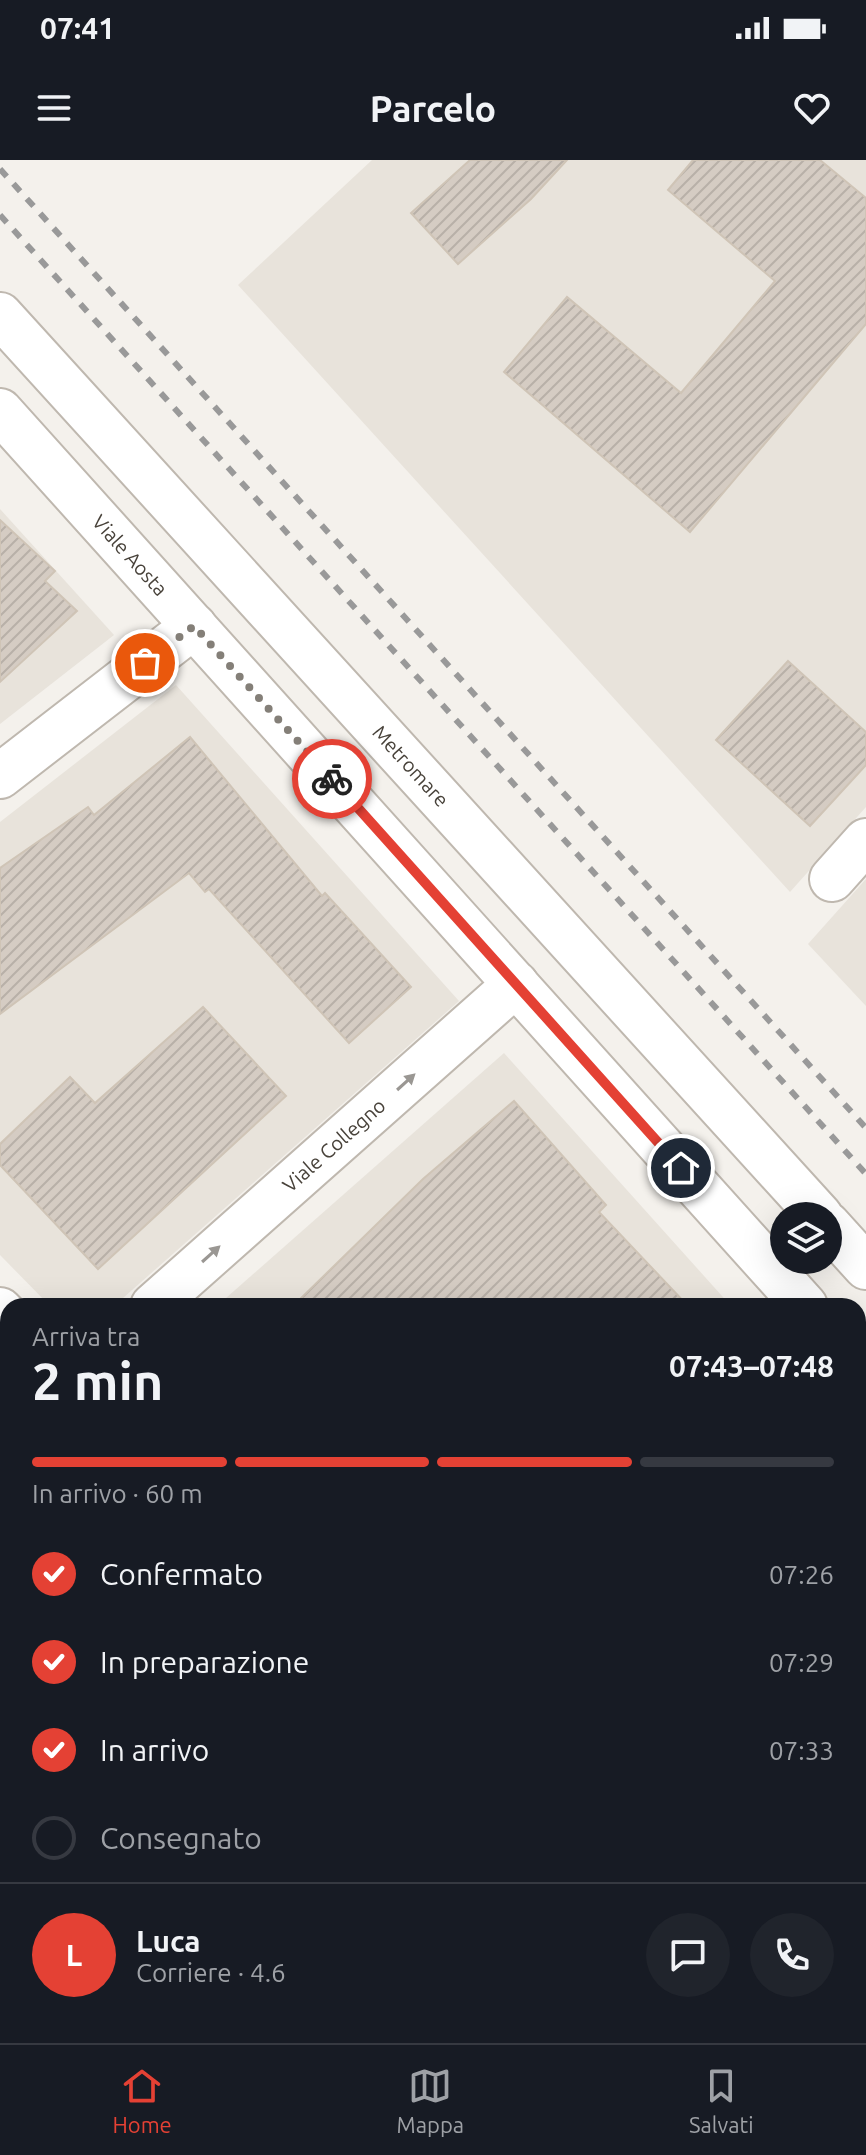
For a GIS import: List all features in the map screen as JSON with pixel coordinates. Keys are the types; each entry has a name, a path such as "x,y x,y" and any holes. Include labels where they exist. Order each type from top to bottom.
{"street":[{"name":"Metromare","path":"0,315 807,1202"},
{"name":"Viale Aosta","path":"0,411 798,1298"},
{"path":"0,776 194,626"},
{"path":"832,879 866,841"},
{"name":"Viale Collegno","path":"162,1298 516,984"},
{"path":"842,1240 866,1267"}],"shaded area":[{"path":"372,160 866,160 866,807 790,892 238,285"},
{"path":"0,509 114,635 0,724"},
{"path":"176,685 459,1001 123,1298 42,1298 0,1255 0,822"},
{"path":"866,879 866,1006 808,944"},
{"path":"504,1053 724,1298 226,1298"}],"building":[{"path":"470,160 567,160 531,199 458,264 411,213"},
{"path":"693,160 820,160 866,198 866,324 690,532 504,372 567,297 681,393 775,281 668,190"},
{"path":"0,520 55,571 45,581 77,611 0,682"},
{"path":"788,661 866,732 866,765 810,826 716,740"},
{"path":"190,737 322,896 325,893 411,987 349,1043 209,889 205,892 189,873 0,1014 0,868 88,807 94,815"},
{"path":"203,1007 286,1096 98,1269 0,1165 0,1144 70,1077 95,1103"},
{"path":"514,1101 606,1205 599,1212 680,1298 301,1298 423,1179"}],"railway":[{"path":"0,169 866,1128"},
{"path":"0,215 866,1174"}],"way so far":[{"path":"145,663 194,626 332,779"}],"route":[{"path":"332,779 681,1168"}]}
